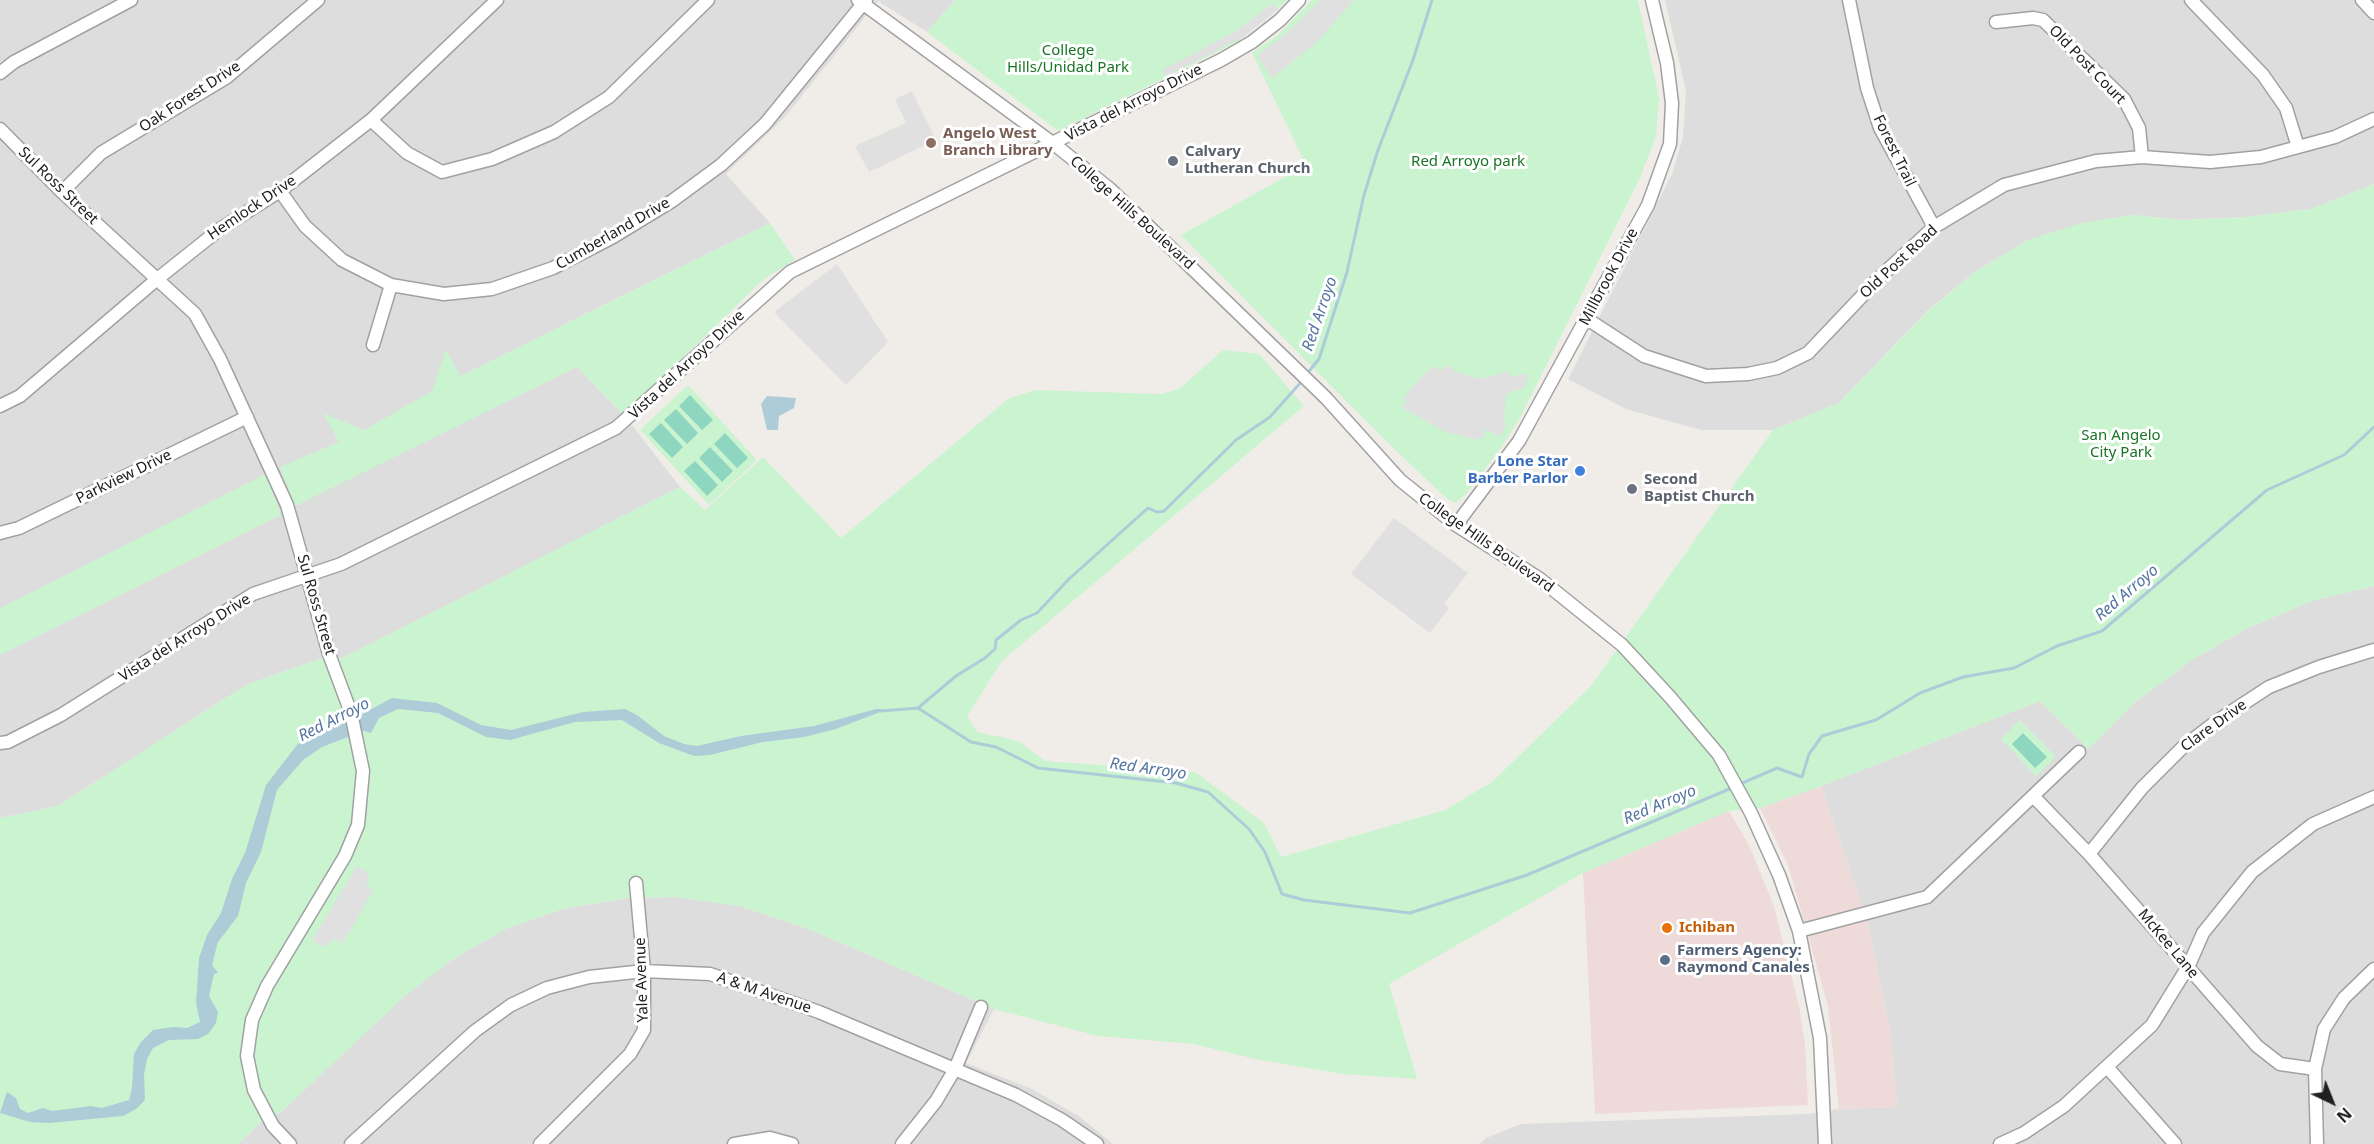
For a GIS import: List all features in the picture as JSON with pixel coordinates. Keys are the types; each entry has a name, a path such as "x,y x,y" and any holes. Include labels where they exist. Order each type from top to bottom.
{"street":[{"path":"0,73 14,62 131,0"},
{"name":"Oak Forest Drive","path":"62,192 101,153 227,77 318,0"},
{"name":"Hemlock Drive","path":"0,406 20,396 156,280 220,229 280,191 372,120 497,0"},
{"path":"372,120 407,153 442,172 492,159 554,132 609,97 708,0"},
{"name":"Vista del Arroyo Drive","path":"0,743 8,742 60,715 253,594 341,564 616,428 790,272 1054,144 1252,42 1280,20 1299,0"},
{"name":"Millbrook Drive","path":"1456,525 1519,441 1648,205 1670,144 1672,103 1667,63 1652,0"},
{"name":"Forest Trail","path":"1850,0 1867,88 1880,128 1934,227"},
{"path":"2191,0 2262,75 2286,108 2298,147"},
{"path":"2362,0 2374,13"},
{"name":"College Hills Boulevard","path":"862,1 1054,144 1110,189 1326,398 1400,480 1456,525 1540,579 1622,645 1719,755 1751,813 1779,875 1799,931 1820,1038 1825,1144"},
{"name":"Cumberland Drive","path":"280,191 305,226 342,260 391,285 444,294 492,290 553,268 613,237 672,201 721,165 758,131 862,1"},
{"name":"Old Post Court","path":"1996,22 2033,18 2043,20 2124,99 2139,128 2142,157"},
{"name":"Old Post Road","path":"1587,319 1644,356 1706,376 1748,374 1777,368 1808,353 1882,275 1934,227 2004,185 2096,161 2142,157 2210,162 2261,157 2335,137 2374,119"},
{"name":"Sul Ross Street","path":"0,129 62,192 195,314 220,359 286,505 308,574 329,654 351,713 363,771 358,825 345,856 282,958 252,1020 247,1056 254,1090 273,1126 290,1144"},
{"path":"373,345 391,285"},
{"name":"Parkview Drive","path":"0,533 19,528 247,417"},
{"name":"Clare Drive","path":"2089,854 2142,788 2183,747 2217,721 2269,687 2319,667 2374,650"},
{"path":"1799,931 1927,897 2079,752"},
{"name":"McKee Lane","path":"2033,796 2089,854 2189,965 2199,983 2257,1046 2280,1064 2315,1069"},
{"path":"2000,1144 2024,1133 2064,1107 2152,1024 2189,965 2202,933 2252,872 2313,824 2374,797"},
{"name":"Yale Avenue","path":"540,1144 630,1054 644,1030 644,971 636,883"},
{"path":"2317,1144 2315,1069 2324,1029 2344,998 2374,969"},
{"name":"A & M Avenue","path":"351,1144 475,1031 511,1005 547,988 579,980 644,971 710,974 819,1012 1016,1095 1097,1144"},
{"path":"902,1144 936,1101 955,1069 981,1007"},
{"path":"2107,1067 2175,1144"},
{"path":"734,1144 770,1138 792,1144"}],"shaded area":[{"path":"0,0 955,0 927,32 878,1 784,118 726,174 770,223 559,327 577,367 624,415 680,487 342,659 322,658 246,685 58,806 0,818"},
{"path":"1320,0 1354,0 1316,43 1272,78 1257,56 1288,32"},
{"path":"1665,0 2374,0 2374,184 2311,209 2246,217 2183,220 2132,215 2028,240 1975,272 1927,311 1839,403 1773,430 1701,430 1626,409 1568,379 1672,174 1683,137 1686,91"},
{"path":"1273,3 1279,9 1243,37 1166,76 1162,70 1238,30"},
{"path":"912,91 936,140 869,172 855,146 906,123 895,99"},
{"path":"837,264 888,342 846,385 774,312"},
{"path":"1446,365 1455,371 1477,378 1486,378 1508,371 1512,377 1521,374 1529,375 1524,387 1506,394 1504,420 1506,426 1500,437 1487,430 1484,431 1484,438 1473,439 1446,432 1402,408 1407,402 1403,398 1423,375 1435,366 1440,371"},
{"path":"1394,518 1468,573 1444,604 1449,608 1430,633 1351,574"},
{"path":"2374,586 2374,1144 1480,1144 1486,1138 1521,1124 1807,1114 1839,1109 1897,1107 1890,1030 1867,920 1821,786 2040,701 2089,749 2135,702 2192,660 2246,629 2311,601"},
{"path":"1821,786 1867,920 1890,1030 1897,1107 1839,1109 1828,1006 1788,865 1760,808"},
{"path":"1729,811 1749,845 1774,906 1799,1006 1805,1045 1808,1105 1595,1114 1583,873"},
{"path":"357,866 366,872 369,878 366,886 373,890 343,943 335,939 326,946 320,945 312,940"},
{"path":"676,897 740,906 809,929 994,1009 966,1063 1032,1089 1080,1117 1113,1144 238,1144 261,1122 282,1111 405,995 450,961 505,929 565,908 629,898"}],"green space":[{"name":"College Hills/Unidad Park","path":"955,0 1288,0 1237,42 1058,131 927,32"},
{"name":"Red Arroyo park","path":"1312,0 1638,0 1659,98 1656,136 1640,178 1520,418 1467,493 1456,503 1446,498 1387,442 1181,235 1306,165 1252,53 1279,34"},
{"name":"San Angelo City Park","path":"2374,184 2374,586 2311,601 2246,629 2192,660 2135,702 2089,749 2040,701 1760,808 1729,811 1583,873 1389,984 1417,1079 1342,1074 1255,1059 1194,1044 1098,1036 994,1009 809,929 740,906 676,897 629,898 565,908 505,929 450,961 405,996 282,1111 261,1122 238,1144 0,1144 0,818 58,806 246,685 322,658 342,658 680,487 705,510 763,457 841,538 1008,399 1035,390 1161,394 1179,389 1223,350 1259,354 1304,406 1002,661 967,716 977,732 1018,741 1045,761 1195,772 1264,823 1281,857 1445,810 1492,782 1591,686 1773,430 1839,403 1927,312 1975,272 2028,240 2082,223 2132,215 2183,220 2246,217 2311,209"},
{"path":"770,223 795,260 764,279 624,415 577,367 295,506 280,467 339,442 323,413 364,430 432,391 446,349 460,376"},
{"path":"688,385 757,460 709,505 640,430"},
{"path":"690,395 713,420 702,430 679,406"},
{"path":"676,409 698,433 687,444 664,420"},
{"path":"661,423 683,447 672,458 649,434"},
{"path":"725,433 748,458 737,468 714,444"},
{"path":"710,447 733,471 722,482 699,458"},
{"path":"695,461 718,485 707,496 684,471"},
{"path":"266,474 281,515 0,655 0,608"},
{"path":"2020,720 2056,757 2036,776 2001,739"},
{"path":"2023,733 2047,757 2035,768 2012,744"}],"water":[{"path":"767,396 796,398 794,408 779,416 778,430 767,430 761,404"},
{"path":"392,698 437,703 481,725 511,730 583,712 625,709 637,715 664,736 684,744 697,746 741,736 814,726 876,709 888,709 836,729 804,737 763,742 710,755 694,756 659,743 622,720 575,722 510,740 486,737 438,713 398,709 379,718 371,733 364,731 322,747 303,760 277,790 261,852 246,883 238,916 218,942 214,957 212,965 218,973 214,974 209,996 218,1012 216,1023 208,1034 198,1039 169,1040 153,1048 147,1059 144,1075 145,1100 136,1109 123,1116 49,1123 30,1122 0,1113 7,1092 16,1098 20,1109 28,1113 43,1108 52,1111 91,1106 102,1108 129,1100 134,1054 141,1042 153,1030 173,1027 187,1028 200,1022 196,1003 199,958 207,935 221,913 232,879 245,853 266,785 297,745 310,735 361,715"}],"waterway":[{"name":"Red Arroyo","path":"1306,375 1319,359 1347,272 1364,195 1378,150 1413,60 1432,0"},
{"name":"Red Arroyo","path":"881,711 918,708 956,676 985,658 995,649 996,640 1021,620 1037,613 1069,579 1148,508 1157,512 1164,511 1236,440 1270,417 1302,381"},
{"name":"Red Arroyo","path":"1740,784 1777,768 1802,777 1809,754 1822,736 1876,720 1920,693 1963,677 2014,668 2057,646 2102,631 2267,490 2344,455 2374,427"},
{"name":"Red Arroyo","path":"918,708 971,742 996,747 1038,768 1176,783 1208,792 1249,829 1265,852 1282,894 1304,900 1410,913 1527,875 1734,787"}],"place":[{"name":"Angelo West Branch Library","path":"931,143"},
{"name":"Calvary Lutheran Church","path":"1173,161"},
{"name":"Lone Star Barber Parlor","path":"1580,471"},
{"name":"Second Baptist Church","path":"1632,489"},
{"name":"Ichiban","path":"1667,928"},
{"name":"Farmers Agency: Raymond Canales","path":"1665,960"}]}
